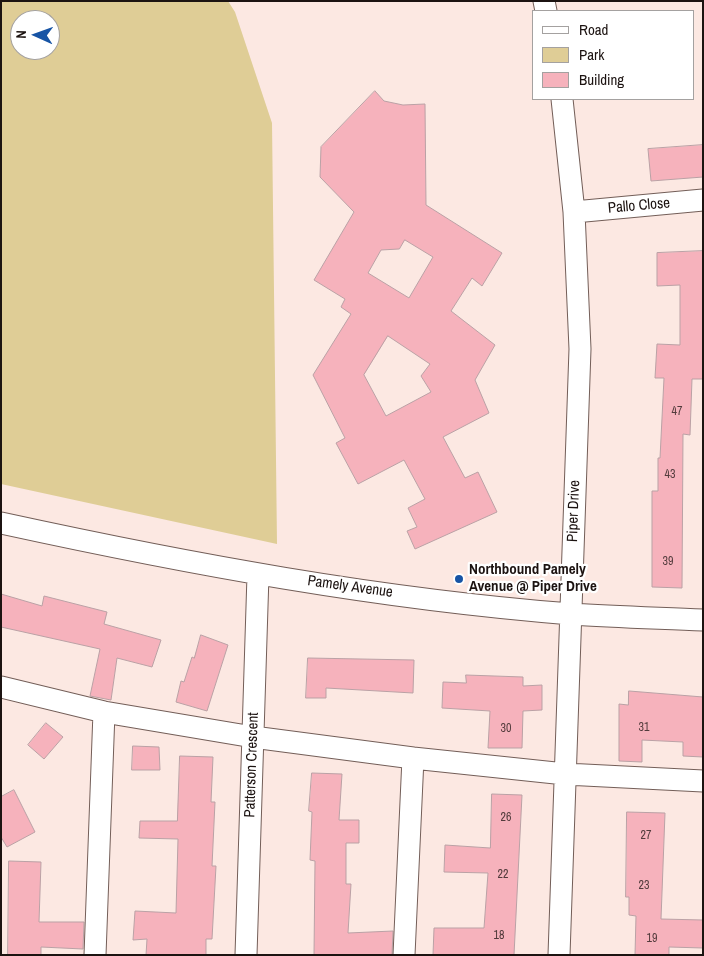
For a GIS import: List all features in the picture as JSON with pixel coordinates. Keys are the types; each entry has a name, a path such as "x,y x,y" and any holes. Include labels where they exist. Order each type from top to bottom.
{"street":[{"name":"Piper Drive","path":"559,955 580,349 574,212 562,100"},
{"name":"Pallo Close","path":"574,212 703,200"},
{"name":"Pamely Avenue","path":"1,523 132,552 258,575 445,600 571,614 703,620"},
{"name":"Patterson Crescent","path":"246,955 258,575"},
{"path":"1,687 104,712 253,738 413,758 565,774 703,781"},
{"path":"95,955 104,712"},
{"path":"404,955 413,758"}],"green space":[{"path":"1,1 228,1 235,12 272,123 277,544 1,484"}],"building":[{"path":"375,91 384,101 403,105 425,104 426,205 502,253 482,286 472,278 451,311 495,345 475,380 489,413 443,437 465,478 478,472 497,512 415,549 407,531 417,527 408,508 425,499 404,460 358,484 336,443 345,438 313,375 351,314 341,307 345,299 314,280 354,212 320,177 321,147","holes":["405,240 433,257 409,298 368,273 381,250 399,249","388,336 430,364 421,376 431,392 386,416 364,375"]},
{"path":"703,145 703,177 651,181 648,149"},
{"path":"703,251 703,379 692,379 690,435 683,434 682,588 652,587 652,491 658,491 658,458 660,458 664,378 655,378 657,344 680,345 680,285 657,286 657,253"},
{"path":"1,594 42,606 44,596 107,612 104,624 161,640 152,667 117,658 111,700 90,696 100,649 1,627"},
{"path":"201,635 228,645 207,711 176,702 181,681 184,682"},
{"path":"308,658 414,660 413,693 326,688 326,698 306,698"},
{"path":"466,675 523,677 523,686 542,685 542,710 523,711 522,748 488,748 490,711 442,708 443,682 466,683"},
{"path":"629,691 703,697 703,757 683,756 683,742 642,740 642,762 619,761 619,704 628,705"},
{"path":"46,723 63,737 44,759 28,745"},
{"path":"133,746 159,747 160,770 132,770"},
{"path":"180,756 213,757 211,802 215,802 212,866 216,866 212,939 206,939 206,955 146,955 147,939 133,940 135,911 176,913 178,839 139,838 140,821 177,821"},
{"path":"312,773 342,774 339,820 359,820 359,843 346,843 346,884 351,884 348,933 393,931 392,955 314,955 315,861 310,860 312,812 309,811"},
{"path":"14,790 35,832 7,847 1,837 1,797"},
{"path":"492,794 522,795 514,955 433,955 434,928 484,928 488,873 444,872 445,845 490,848"},
{"path":"627,812 665,813 661,919 703,920 703,948 669,947 669,955 635,955 636,916 629,915 629,897 626,897"},
{"path":"9,861 41,862 39,922 84,922 83,949 41,947 41,955 8,955"}],"place":[{"name":"Northbound Pamely Avenue @ Piper Drive","path":"459,579"}]}
